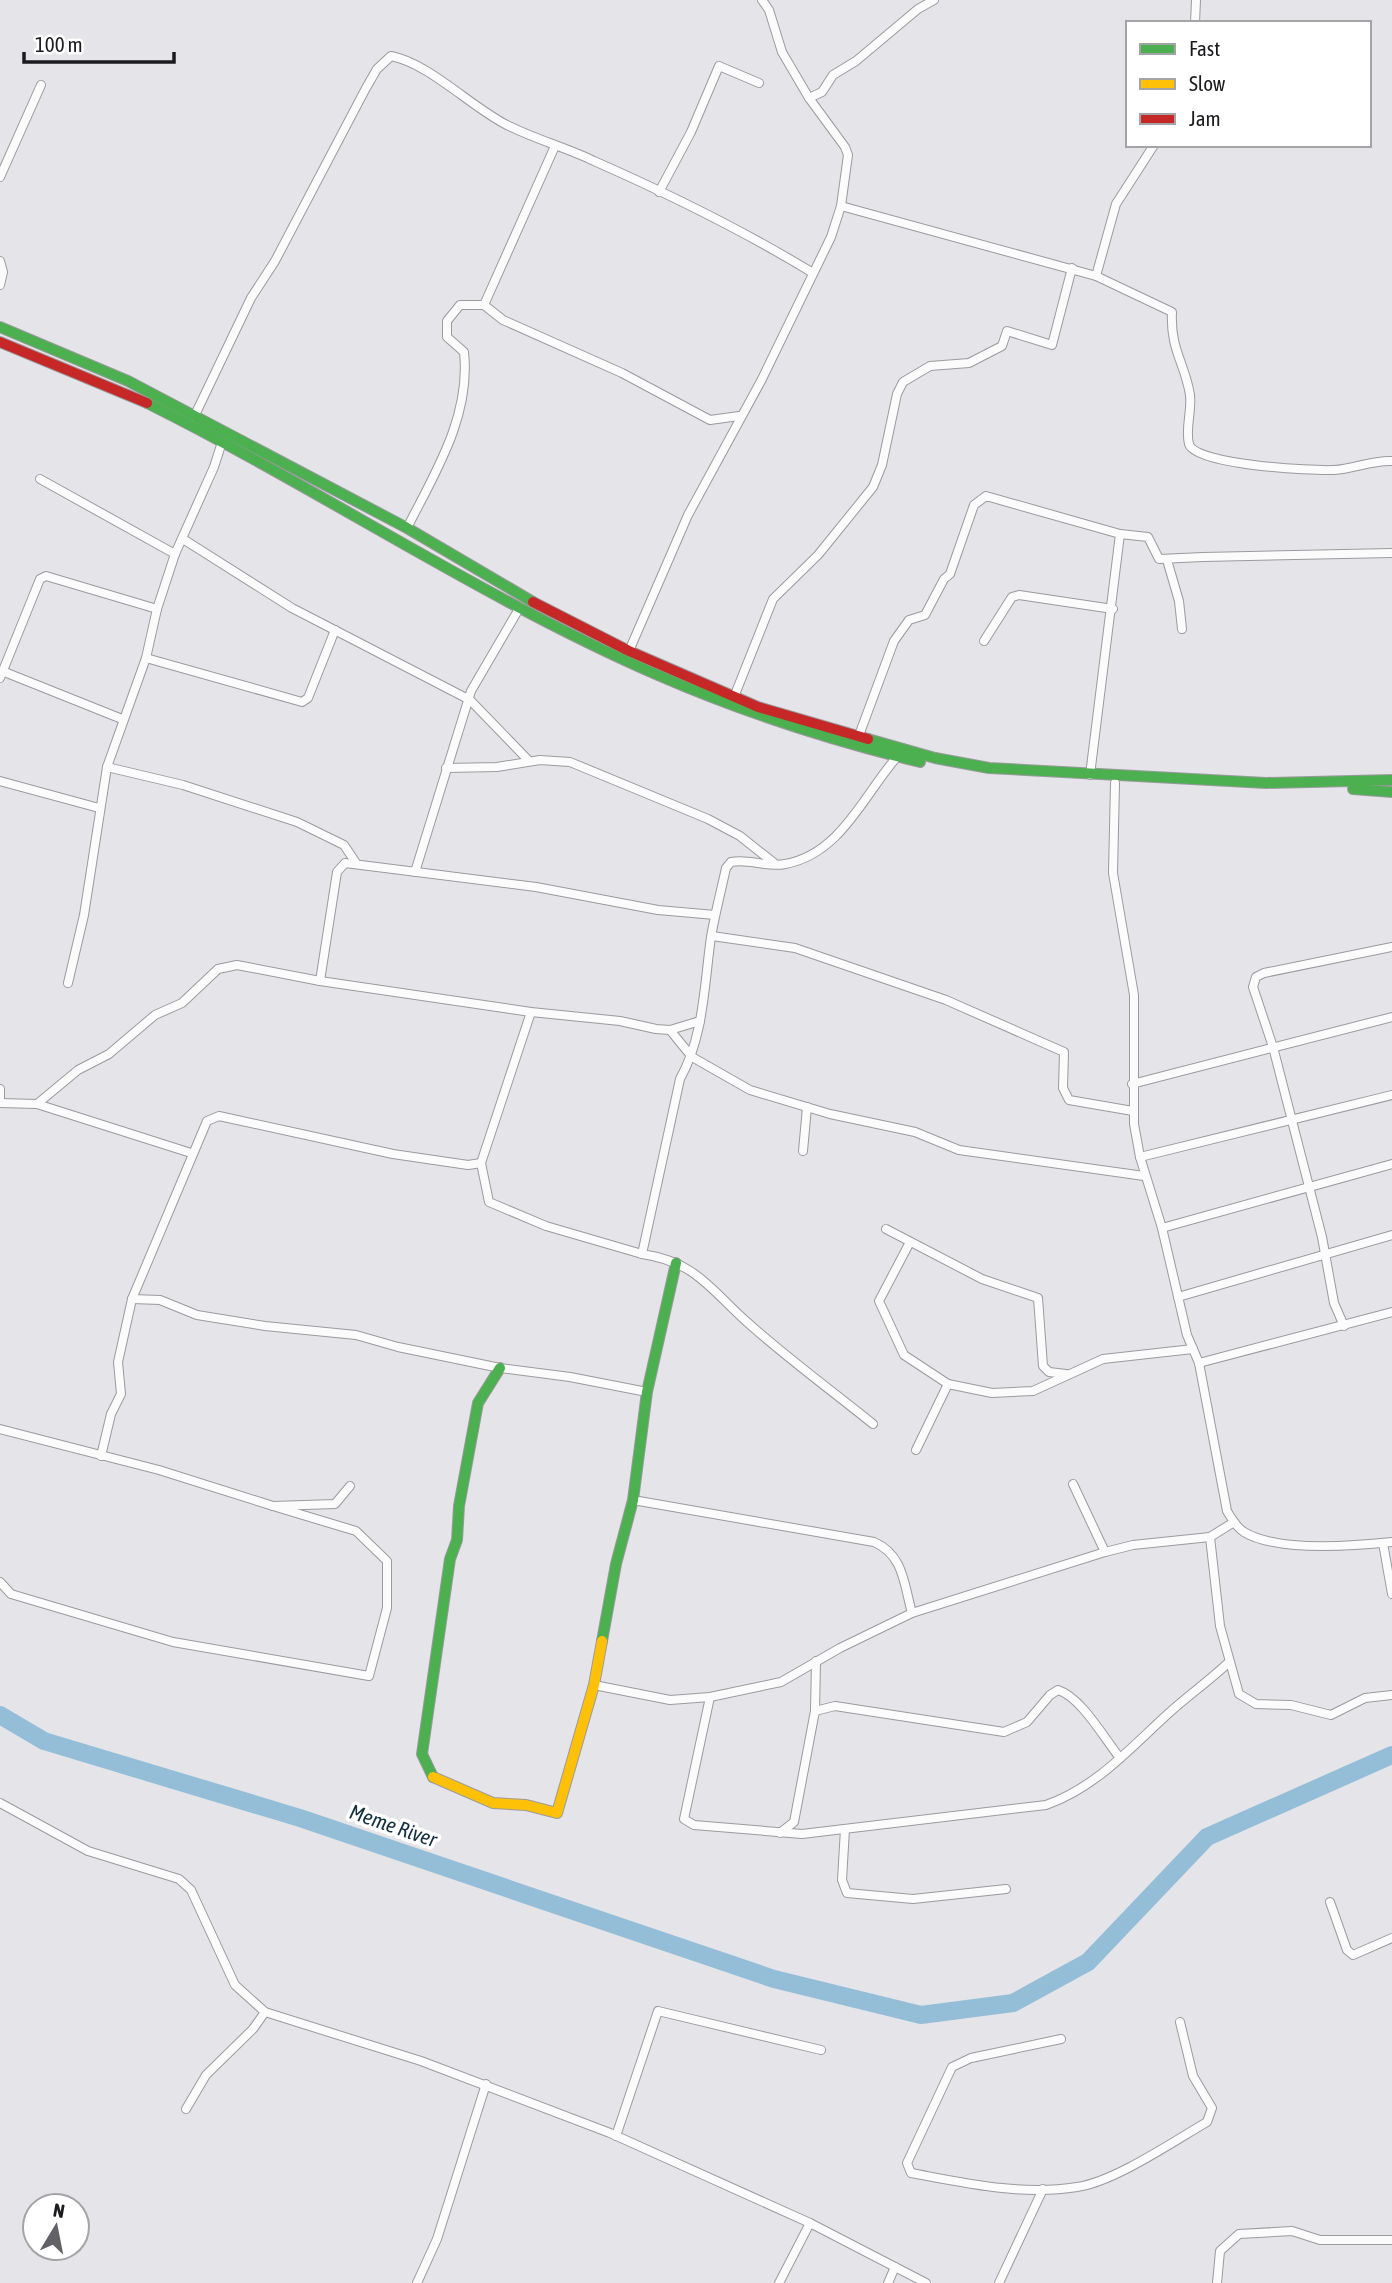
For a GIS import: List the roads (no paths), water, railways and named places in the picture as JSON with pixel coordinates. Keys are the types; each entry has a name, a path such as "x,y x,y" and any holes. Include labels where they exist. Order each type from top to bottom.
{"main road":[{"path":"0,327 128,382 407,528 524,596 629,651 734,697 858,738 935,758 989,768 1266,783 1392,780"},
{"path":"0,342 130,394 409,543 520,607 621,658 721,701 782,723 897,757 993,773 1115,783 1166,782 1268,789 1392,792"},
{"path":"500,1368 478,1403 459,1506 457,1540 450,1559 422,1754 430,1776 493,1803 526,1805 557,1812 594,1685 616,1564 633,1500 647,1392 676,1262"}],"street":[{"path":"629,651 688,515 739,416 761,381 813,273 841,206 848,155 782,52 769,10 762,0"},
{"path":"918,9 925,0"},
{"path":"809,98 822,92 833,75 856,61 918,9 934,0"},
{"path":"1195,21 1196,0"},
{"path":"194,417 251,298 275,261 366,88 377,69 391,56 406,59 430,72 469,103 555,146 595,161 659,192 813,273"},
{"path":"659,192 691,132 719,66 759,83"},
{"path":"0,177 41,85"},
{"path":"484,305 555,146"},
{"path":"1096,276 1116,204 1153,147"},
{"path":"841,206 1072,268 1096,276 1171,312 1170,337 1190,395 1189,445 1195,453 1241,464 1290,469 1334,470 1392,461"},
{"path":"0,261 3,272 0,285"},
{"path":"734,697 773,599 826,545 873,488 882,465 897,394 903,382 930,366 978,360 1002,346 1007,331 1052,345 1072,268"},
{"path":"407,528 453,436 467,375 464,352 447,337 447,321 460,305 484,305 503,320 613,368 710,420 739,416"},
{"path":"68,983 84,915 107,767 146,658 157,609 175,554 222,442"},
{"path":"40,479 175,554"},
{"path":"858,738 894,641 909,620 925,615 944,579 950,574 974,505 986,496 1120,534 1148,537 1159,559 1392,553"},
{"path":"1090,775 1120,534"},
{"path":"183,539 292,608 470,700 529,761"},
{"path":"1167,560 1179,601 1182,629"},
{"path":"122,719 1,675 40,579 46,576 157,609"},
{"path":"984,641 1012,597 1019,595 1112,609"},
{"path":"415,872 446,768 476,682 520,607"},
{"path":"146,658 302,702 308,698 335,630"},
{"path":"642,1254 680,1079 692,1056 700,1021 715,915 726,868 731,862 776,865 797,861 833,837 864,805 874,783 897,757"},
{"path":"446,768 467,769 529,761 570,762 708,819 740,836 776,865"},
{"path":"107,767 183,785 297,822 344,845 356,863"},
{"path":"0,781 99,808"},
{"path":"1115,783 1113,873 1134,995 1132,1084 1140,1157 1162,1228 1186,1335 1199,1363 1227,1510 1244,1532 1274,1542 1387,1542 1392,1594"},
{"path":"320,981 337,872 345,863 536,887 657,910 715,915"},
{"path":"712,936 795,948 946,1000 1064,1052 1063,1088 1069,1100 1133,1111"},
{"path":"1344,1326 1334,1303 1325,1255 1273,1047 1253,987 1256,976 1392,947"},
{"path":"37,1104 78,1070 109,1054 156,1015 182,1003 218,969 237,965 320,981 670,1030 700,1021"},
{"path":"531,1012 481,1163 489,1202 546,1226 676,1262 708,1281 746,1322 873,1424"},
{"path":"1132,1084 1392,1017"},
{"path":"670,1030 692,1056 733,1083 807,1108 915,1132 959,1150 1144,1176"},
{"path":"0,1089 0,1101 37,1104 191,1153"},
{"path":"1140,1157 1392,1095"},
{"path":"803,1151 807,1108"},
{"path":"101,1456 111,1414 121,1394 118,1362 132,1299 191,1153 207,1121 219,1116 393,1154 468,1165 481,1163"},
{"path":"1162,1228 1392,1164"},
{"path":"886,1228 982,1279 1038,1298 1043,1366 1049,1372 1069,1374"},
{"path":"1178,1297 1392,1235"},
{"path":"910,1242 879,1301 904,1355 948,1384 992,1394 1034,1391 1103,1359 1193,1349"},
{"path":"132,1299 160,1300 197,1315 252,1324 356,1335 398,1347 500,1368 570,1377 647,1392"},
{"path":"1199,1363 1392,1312"},
{"path":"916,1450 948,1384"},
{"path":"0,1429 356,1531 387,1561 387,1608 369,1676 173,1642 11,1594 0,1582"},
{"path":"1073,1484 1105,1552"},
{"path":"273,1506 335,1504 350,1486"},
{"path":"633,1500 874,1542 892,1552 898,1561 912,1613"},
{"path":"594,1685 670,1700 710,1697 781,1682 816,1661 912,1613 1105,1552 1133,1545 1210,1537 1234,1522"},
{"path":"1210,1537 1228,1663 1239,1694 1256,1704 1291,1705 1331,1716 1365,1699 1392,1695"},
{"path":"780,1833 794,1822 815,1711 816,1661"},
{"path":"710,1697 684,1819 694,1825 802,1833 1046,1805 1092,1783 1228,1663"},
{"path":"815,1711 835,1706 1003,1732 1027,1722 1050,1695 1058,1690 1067,1693 1081,1707 1120,1758"},
{"path":"0,1803 88,1851 179,1879 191,1889 235,1985 265,2012 486,2084 616,2136 810,2224 926,2283"},
{"path":"794,1822 802,1833"},
{"path":"845,1829 842,1886 853,1895 913,1899 1006,1889"},
{"path":"1330,1902 1347,1950 1353,1955 1392,1938"},
{"path":"616,2136 658,2011 821,2050"},
{"path":"186,2109 206,2075 253,2029 265,2012"},
{"path":"1061,2039 971,2059 952,2067 908,2163 911,2173 986,2186 1043,2189 1079,2187 1121,2170 1208,2122 1212,2108 1192,2076 1180,2022"},
{"path":"417,2283 442,2226 486,2084"},
{"path":"999,2283 1043,2189"},
{"path":"779,2283 810,2224"},
{"path":"1217,2283 1220,2251 1239,2234 1292,2231 1320,2239 1392,2241"},
{"path":"888,2283 895,2267"}],"waterway":[{"name":"Meme River","path":"0,1715 44,1741 300,1818 774,1979 921,2015 1013,2003 1088,1962 1207,1837 1392,1755"}]}
